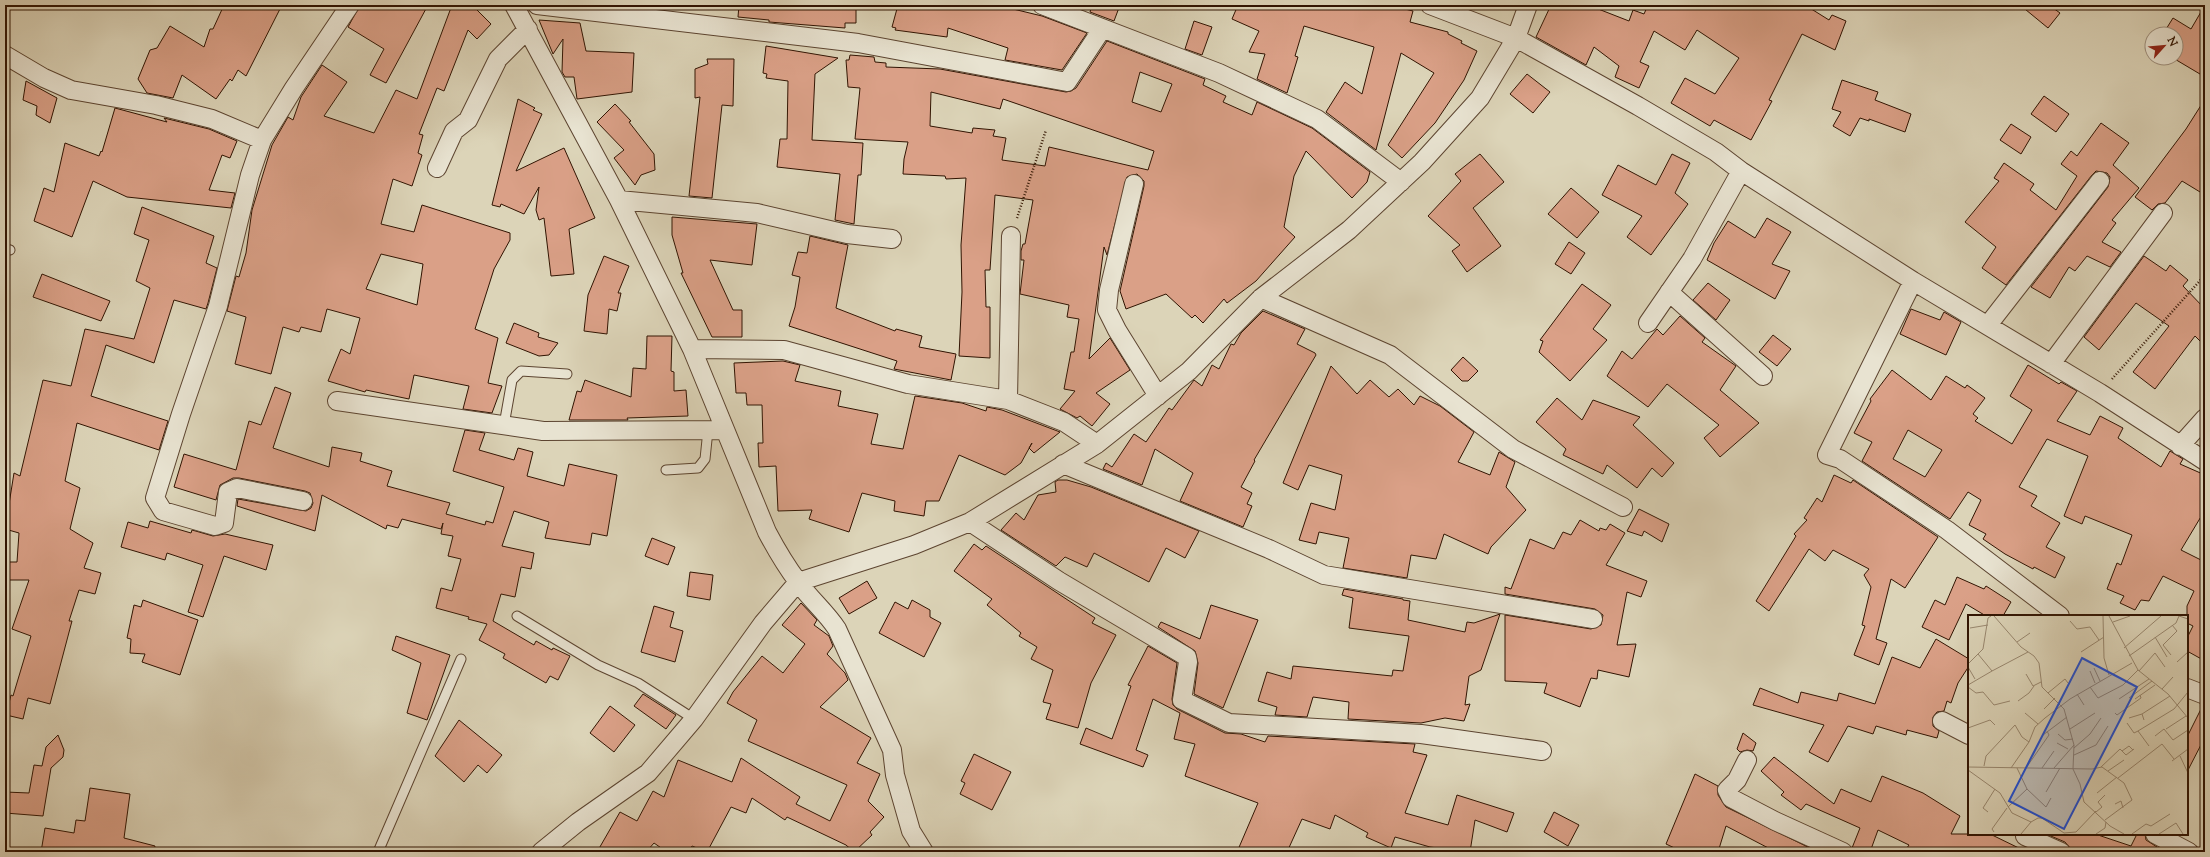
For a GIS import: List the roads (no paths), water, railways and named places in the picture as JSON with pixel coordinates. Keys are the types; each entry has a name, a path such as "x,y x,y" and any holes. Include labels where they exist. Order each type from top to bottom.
{"street":[{"path":"303,500 237,488 228,492 224,523 215,526 163,511 155,498 181,414 218,306 250,175 262,140 350,5"},
{"path":"514,5 528,28 619,200 692,349 716,430 777,552 798,582 829,617 853,662 892,750 895,775 911,831 924,852"},
{"path":"537,5 858,43 1067,82 1102,29"},
{"path":"1042,5 1218,73 1317,119 1401,182"},
{"path":"1430,5 1516,38 1638,106 1716,152 1741,171 1913,281 2100,392 2205,461"},
{"path":"541,852 578,822 648,774 694,719 763,623 798,582 914,545 970,522 1097,444 1189,371 1261,298 1350,230 1422,162 1480,98 1516,38 1528,5"},
{"path":"437,168 454,131 468,120 498,59 528,28"},
{"path":"5,55 44,78 71,90 156,105 212,119 262,140"},
{"path":"1648,323 1692,259 1741,171"},
{"path":"1988,325 2100,181"},
{"path":"1134,184 1109,290 1107,310 1117,330 1158,396"},
{"path":"619,200 757,213 847,234 892,239"},
{"path":"2051,364 2163,213"},
{"path":"1008,400 1011,236"},
{"path":"1913,281 1827,455 1840,458 1946,530 2059,615"},
{"path":"1669,292 1763,376"},
{"path":"1261,298 1390,355 1513,449 1623,507"},
{"path":"692,349 784,350 908,384 1008,400 1064,422 1097,444"},
{"path":"337,401 543,431 716,430"},
{"path":"2180,446 2205,418"},
{"path":"1063,464 1269,549 1324,575 1593,619"},
{"path":"970,522 1084,597 1187,657 1188,662 1182,700 1229,723 1421,734 1542,751"},
{"path":"2188,688 2205,695"},
{"path":"1942,721 1968,735"},
{"path":"1747,760 1737,780 1727,790 1731,798 1775,821 1843,852"},
{"path":"2157,835 2189,852"},
{"path":"2025,836 2061,852"}],"lane":[{"path":"504,425 512,380 521,371 567,374"},
{"path":"666,470 698,468 705,459 716,430"},
{"path":"517,616 598,665 638,682 694,719"},
{"path":"378,852 461,659"}]}
